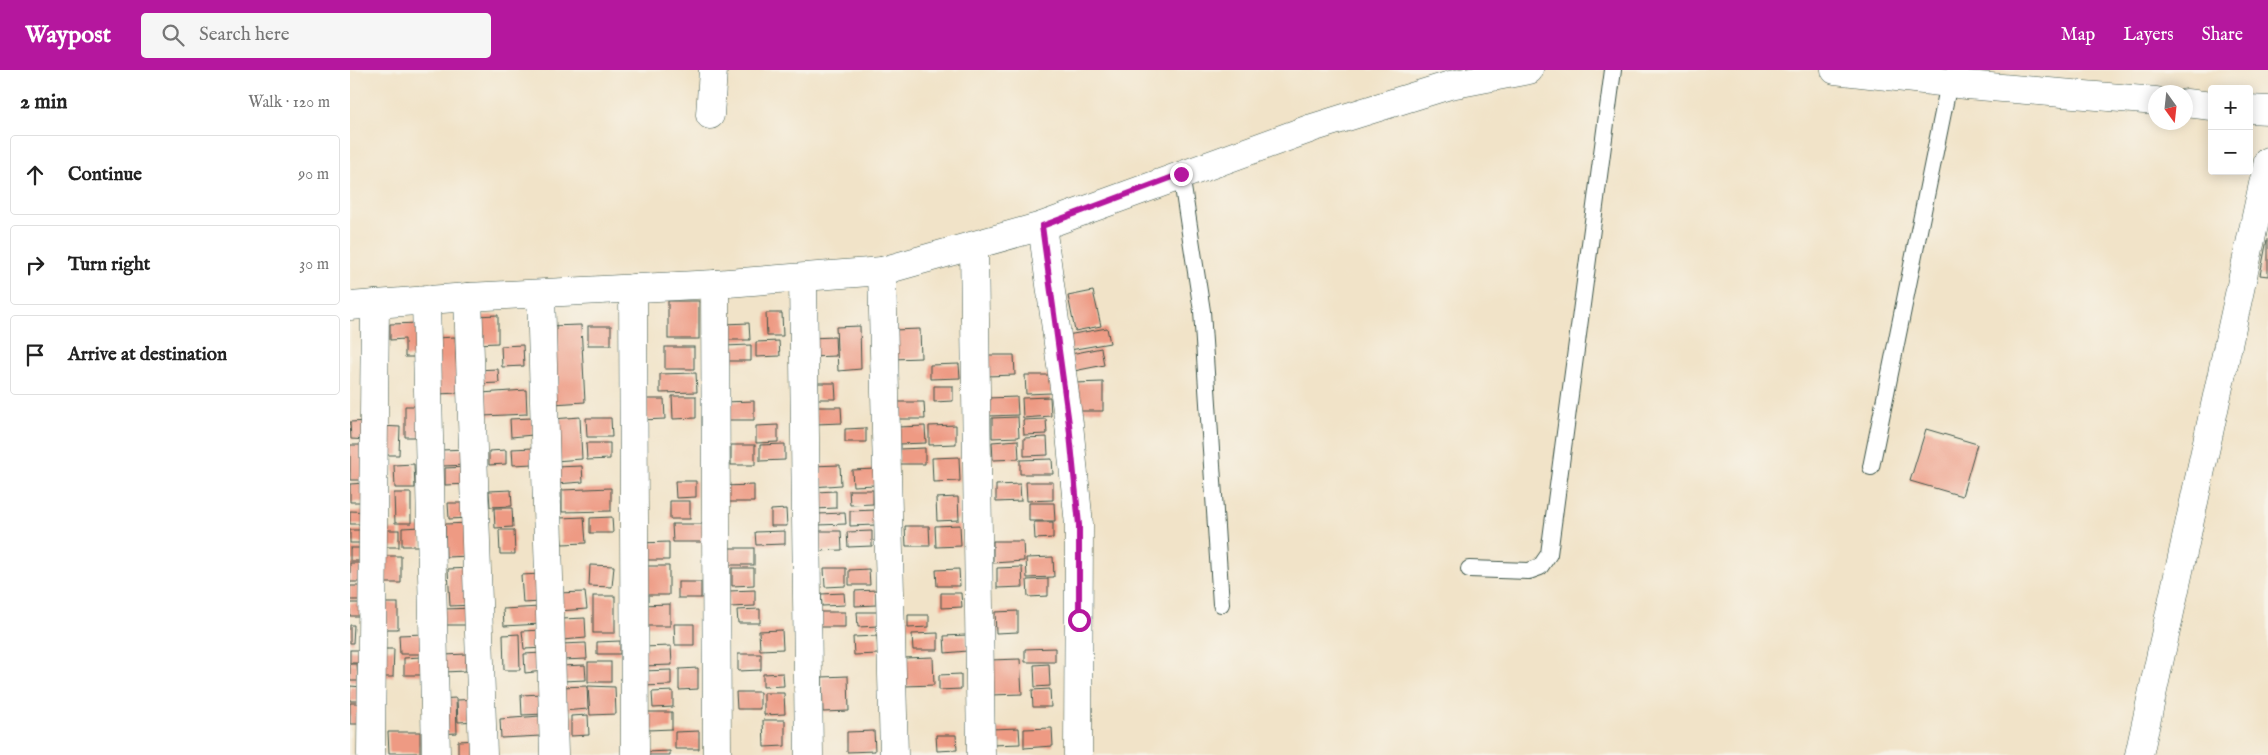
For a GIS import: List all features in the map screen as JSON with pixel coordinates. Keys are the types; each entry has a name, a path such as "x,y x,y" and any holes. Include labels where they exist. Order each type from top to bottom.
{"street":[{"path":"710,115 713,70"},
{"path":"371,755 363,305 426,299 715,284 882,271 1042,226 1312,128 1432,91 1524,70"},
{"path":"1834,70 1949,83 2148,100"},
{"path":"2193,104 2208,106"},
{"path":"2253,109 2268,110"},
{"path":"2139,755 2268,161"},
{"path":"1042,226 1069,424 1079,525 1078,755"},
{"path":"974,246 981,755"},
{"path":"882,271 894,755"},
{"path":"803,278 809,755"},
{"path":"715,284 717,755"},
{"path":"633,288 635,755"},
{"path":"541,294 554,755"},
{"path":"468,297 484,755"},
{"path":"426,299 436,755"}],"lane":[{"path":"1469,570 1529,571 1540,567 1549,554 1613,70"},
{"path":"1871,467 1949,83"},
{"path":"1181,174 1202,311 1221,604"}],"building":[{"path":"2268,240 2268,276 2260,275"},
{"path":"1093,291 1101,326 1075,331 1068,296"},
{"path":"668,301 699,301 699,339 668,339"},
{"path":"766,313 782,313 783,336 767,336"},
{"path":"498,315 498,343 475,344 475,316"},
{"path":"420,323 421,357 405,357 405,339 390,340 390,324"},
{"path":"749,323 750,340 724,340 724,324"},
{"path":"581,325 585,402 553,404 549,326"},
{"path":"588,326 611,326 611,345 588,345"},
{"path":"860,326 861,369 838,371 836,327"},
{"path":"1107,328 1110,343 1070,350 1067,335"},
{"path":"920,329 921,358 894,359 893,330"},
{"path":"455,337 458,393 438,394 436,338"},
{"path":"835,337 836,356 810,357 809,338"},
{"path":"779,341 780,356 756,357 756,342"},
{"path":"523,345 524,366 502,367 501,346"},
{"path":"751,345 751,361 724,361 724,346"},
{"path":"665,347 694,347 694,369 665,369"},
{"path":"1101,348 1104,365 1074,371 1071,354"},
{"path":"987,355 1014,355 1015,375 987,376"},
{"path":"959,364 960,378 930,379 930,365"},
{"path":"498,369 499,383 476,384 475,370"},
{"path":"696,373 697,392 660,393 660,374"},
{"path":"1025,375 1051,375 1051,393 1026,394"},
{"path":"1103,382 1103,411 1075,411 1075,383"},
{"path":"818,383 835,383 836,399 818,399"},
{"path":"934,386 953,386 953,401 934,402"},
{"path":"526,390 527,414 483,416 481,393"},
{"path":"672,396 696,396 696,418 673,419"},
{"path":"1017,397 1018,415 988,416 987,398"},
{"path":"1050,397 1051,416 1023,418 1022,398"},
{"path":"640,399 664,399 665,419 641,420"},
{"path":"754,401 754,420 722,420 722,402"},
{"path":"892,402 924,402 925,419 892,419"},
{"path":"405,406 423,406 424,437 405,437"},
{"path":"815,407 841,407 842,423 816,424"},
{"path":"580,417 582,459 555,461 552,419"},
{"path":"1018,417 1019,437 992,438 992,418"},
{"path":"532,418 533,435 511,437 510,419"},
{"path":"586,418 611,418 612,437 587,437"},
{"path":"1046,419 1047,434 1024,435 1023,420"},
{"path":"370,421 369,440 351,439 350,422"},
{"path":"778,425 778,442 756,443 756,426"},
{"path":"956,425 956,444 929,445 929,426"},
{"path":"380,426 400,427 399,455 380,455"},
{"path":"925,426 926,443 898,444 897,427"},
{"path":"866,428 866,442 845,442 845,429"},
{"path":"1926,429 1977,444 1962,496 1910,481"},
{"path":"1047,437 1048,455 1024,456 1024,438"},
{"path":"1018,440 1019,459 993,460 992,442"},
{"path":"586,443 610,443 610,459 587,460"},
{"path":"785,444 785,460 760,461 760,445"},
{"path":"350,445 366,445 367,480 350,480"},
{"path":"731,445 755,445 755,465 731,465"},
{"path":"533,448 533,464 513,465 512,449"},
{"path":"925,448 925,464 899,464 899,449"},
{"path":"467,449 467,465 443,466 442,450"},
{"path":"506,450 506,464 489,465 489,451"},
{"path":"959,457 960,481 933,482 932,458"},
{"path":"1052,459 1053,474 1020,474 1020,460"},
{"path":"414,464 415,488 395,488 394,465"},
{"path":"840,465 841,485 812,487 811,466"},
{"path":"582,466 583,482 556,484 555,467"},
{"path":"468,467 469,484 445,485 445,468"},
{"path":"876,469 876,485 853,486 852,470"},
{"path":"675,481 696,481 696,497 676,498"},
{"path":"1026,482 1053,482 1053,500 1027,501"},
{"path":"365,483 365,502 350,502 350,484"},
{"path":"1020,484 1021,501 996,502 996,485"},
{"path":"754,485 754,502 722,502 722,486"},
{"path":"611,488 611,511 562,512 562,490"},
{"path":"511,490 512,506 490,507 489,491"},
{"path":"849,490 873,490 873,504 850,505"},
{"path":"836,491 836,508 815,509 815,492"},
{"path":"394,493 411,493 411,523 395,523"},
{"path":"958,497 959,520 937,521 936,498"},
{"path":"670,501 690,501 690,519 670,519"},
{"path":"448,503 470,503 471,518 449,519"},
{"path":"1029,503 1054,503 1055,521 1029,521"},
{"path":"494,508 512,508 513,527 495,528"},
{"path":"786,509 787,526 771,526 771,510"},
{"path":"876,510 876,525 850,526 850,511"},
{"path":"350,511 371,512 371,524 350,524"},
{"path":"845,513 846,524 818,525 817,514"},
{"path":"584,517 586,543 562,544 560,518"},
{"path":"612,517 613,533 590,533 590,518"},
{"path":"1034,522 1053,522 1053,538 1035,539"},
{"path":"470,523 471,556 446,557 445,524"},
{"path":"672,524 703,524 703,542 673,542"},
{"path":"960,525 961,546 936,547 935,526"},
{"path":"905,526 929,526 930,546 906,546"},
{"path":"421,527 421,546 402,546 402,528"},
{"path":"350,530 367,530 367,543 350,543"},
{"path":"379,530 399,530 399,547 379,547"},
{"path":"499,530 514,530 515,554 500,554"},
{"path":"785,531 785,544 756,545 755,532"},
{"path":"816,531 841,531 842,550 816,551"},
{"path":"872,531 872,546 848,547 847,532"},
{"path":"993,541 1023,541 1024,561 993,563"},
{"path":"669,542 669,560 640,560 639,543"},
{"path":"350,548 362,548 362,561 350,561"},
{"path":"729,548 754,548 754,565 729,565"},
{"path":"377,556 401,556 401,583 376,583"},
{"path":"1053,557 1054,577 1027,578 1026,558"},
{"path":"350,563 362,563 362,582 350,582"},
{"path":"590,565 614,566 612,587 589,586"},
{"path":"640,566 669,566 669,595 641,595"},
{"path":"1022,567 1023,587 997,588 997,568"},
{"path":"472,568 474,605 450,606 448,569"},
{"path":"732,568 754,568 754,585 732,586"},
{"path":"824,568 846,568 846,586 825,587"},
{"path":"869,569 870,585 849,585 849,570"},
{"path":"959,569 960,586 937,586 936,570"},
{"path":"541,574 542,602 523,603 521,575"},
{"path":"1048,579 1048,596 1028,597 1027,580"},
{"path":"678,582 701,582 701,598 678,598"},
{"path":"350,586 363,586 363,600 350,600"},
{"path":"755,590 755,606 729,607 729,591"},
{"path":"876,590 876,605 855,606 855,591"},
{"path":"585,592 587,609 558,611 557,593"},
{"path":"844,593 845,605 822,606 821,594"},
{"path":"941,593 961,593 962,607 941,608"},
{"path":"593,596 615,596 615,633 593,633"},
{"path":"350,603 362,603 362,616 350,616"},
{"path":"379,603 398,603 398,629 379,629"},
{"path":"670,604 670,626 642,626 641,605"},
{"path":"540,607 541,624 504,626 503,609"},
{"path":"476,608 476,625 444,625 443,609"},
{"path":"760,609 760,623 738,623 737,610"},
{"path":"1018,611 1018,632 996,633 995,612"},
{"path":"819,612 845,612 845,627 820,627"},
{"path":"857,612 877,612 878,626 858,627"},
{"path":"908,615 929,615 929,627 908,628"},
{"path":"585,618 586,638 563,640 562,619"},
{"path":"674,624 694,624 694,645 675,645"},
{"path":"350,625 354,625 353,643 350,643"},
{"path":"543,630 545,648 524,649 522,631"},
{"path":"782,630 783,649 760,650 759,631"},
{"path":"938,633 938,650 913,650 912,634"},
{"path":"424,634 424,654 400,654 399,635"},
{"path":"519,634 520,670 504,670 503,635"},
{"path":"966,635 967,651 945,653 944,636"},
{"path":"877,636 878,654 854,655 853,637"},
{"path":"620,641 620,654 597,654 597,642"},
{"path":"586,643 587,659 562,660 561,644"},
{"path":"671,646 672,665 643,666 642,647"},
{"path":"1055,648 1055,662 1025,662 1025,649"},
{"path":"373,649 394,649 393,677 373,677"},
{"path":"350,650 359,650 359,663 350,663"},
{"path":"542,653 543,671 525,673 524,654"},
{"path":"466,654 466,671 444,672 444,655"},
{"path":"738,654 761,654 761,670 738,671"},
{"path":"421,657 421,675 404,675 404,658"},
{"path":"933,657 934,685 905,686 904,658"},
{"path":"1020,659 1022,694 991,695 990,660"},
{"path":"588,662 611,662 611,682 588,682"},
{"path":"350,664 357,664 358,681 350,681"},
{"path":"1049,664 1050,686 1035,687 1034,665"},
{"path":"585,665 586,680 562,681 561,666"},
{"path":"698,668 698,689 679,690 679,669"},
{"path":"671,670 671,685 642,686 642,671"},
{"path":"783,673 784,686 763,687 763,674"},
{"path":"961,674 961,689 939,690 939,675"},
{"path":"848,676 849,711 823,712 822,677"},
{"path":"350,686 363,687 363,701 350,701"},
{"path":"587,686 588,709 563,711 562,687"},
{"path":"588,686 615,687 616,714 590,715"},
{"path":"1050,689 1051,707 1033,707 1032,690"},
{"path":"673,691 673,707 653,708 652,692"},
{"path":"736,692 760,692 760,709 737,709"},
{"path":"764,693 784,693 785,714 764,715"},
{"path":"542,694 544,714 522,715 521,695"},
{"path":"456,698 457,733 437,734 436,699"},
{"path":"480,699 480,721 458,722 457,700"},
{"path":"350,703 361,703 362,724 350,724"},
{"path":"648,712 672,712 672,729 648,730"},
{"path":"588,715 589,735 571,736 571,716"},
{"path":"540,716 541,736 501,738 500,719"},
{"path":"763,720 785,720 785,746 764,747"},
{"path":"1019,728 1020,744 992,745 991,729"},
{"path":"1052,728 1053,746 1024,748 1024,729"},
{"path":"699,731 699,749 675,749 675,732"},
{"path":"874,731 875,751 847,752 847,732"},
{"path":"388,732 420,732 420,753 389,753"},
{"path":"936,735 956,735 957,750 937,751"},
{"path":"480,740 480,755 458,755 458,741"},
{"path":"670,751 670,755 646,755 646,752"}],"route":[{"path":"1079,620 1079,525 1069,424 1042,226 1181,174"}]}
